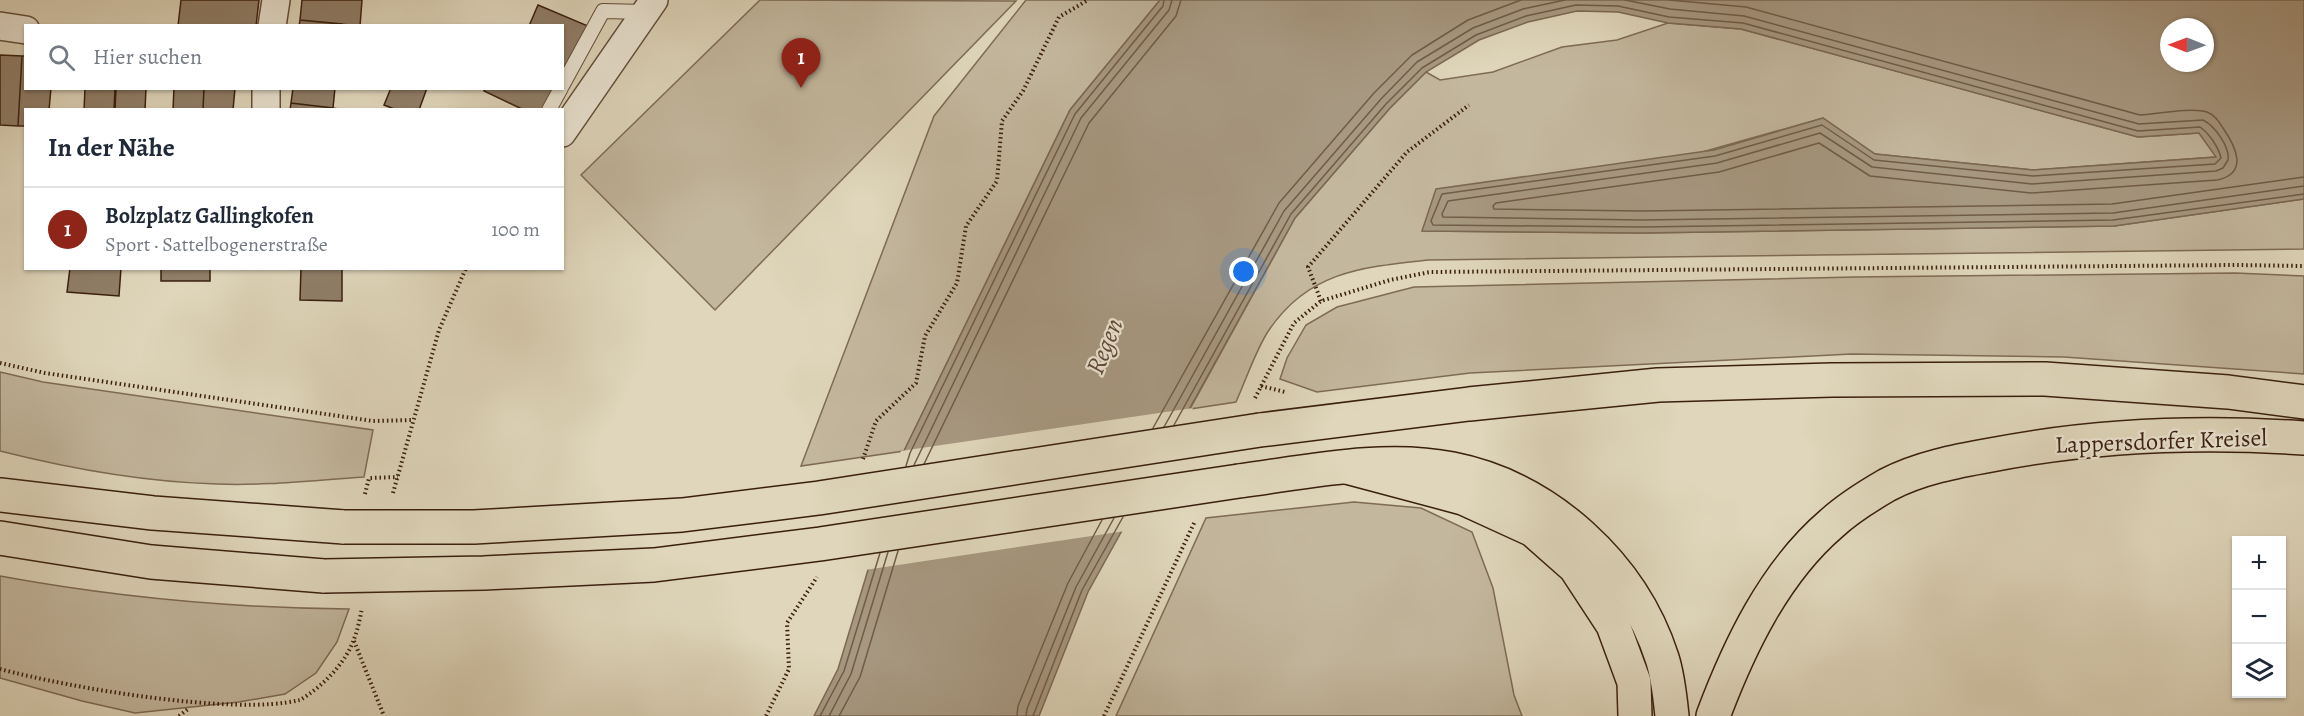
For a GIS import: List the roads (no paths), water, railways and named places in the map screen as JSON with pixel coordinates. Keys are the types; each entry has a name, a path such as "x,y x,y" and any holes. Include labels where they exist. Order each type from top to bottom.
{"highway":[{"path":"0,495 165,514 353,515 474,526 682,515 819,498 1255,419 1469,404 1658,385 2044,379 2228,392 2304,402"},
{"name":"Lappersdorfer Kreisel","path":"1713,716 1732,667 1757,618 1786,574 1830,524 1888,485 1953,462 2045,444 2171,436 2304,438"},
{"path":"0,538 63,550 151,562 324,576 484,573 654,565 820,544 1347,466 1402,465 1452,469 1518,492 1567,523 1614,567 1646,619 1662,659 1672,716"},
{"path":"1347,466 1463,498 1533,530 1575,567 1613,625 1634,682 1635,716"},
{"path":"0,482 70,503"},
{"path":"0,528 63,550"}],"street":[{"path":"272,24 276,0"},
{"path":"564,130 649,6"},
{"path":"0,26 24,30"},
{"path":"266,90 266,108"}],"lane":[{"path":"564,83 603,11 649,6"},
{"path":"550,108 560,90"}],"water":[{"name":"Regen","path":"1160,0 2304,0 2304,199 2114,226 1642,233 1422,231 1436,189 1714,150 1823,118 1875,154 2033,170 2216,157 2199,133 2138,137 1741,29 1668,23 1618,12 1577,11 1528,22 1479,40 1426,72 1390,108 1295,218 1088,592 1039,716 814,716 838,669 904,451 1070,110"}],"place":[{"name":"Bolzplatz Gallingkofen","path":"801,88"}]}
